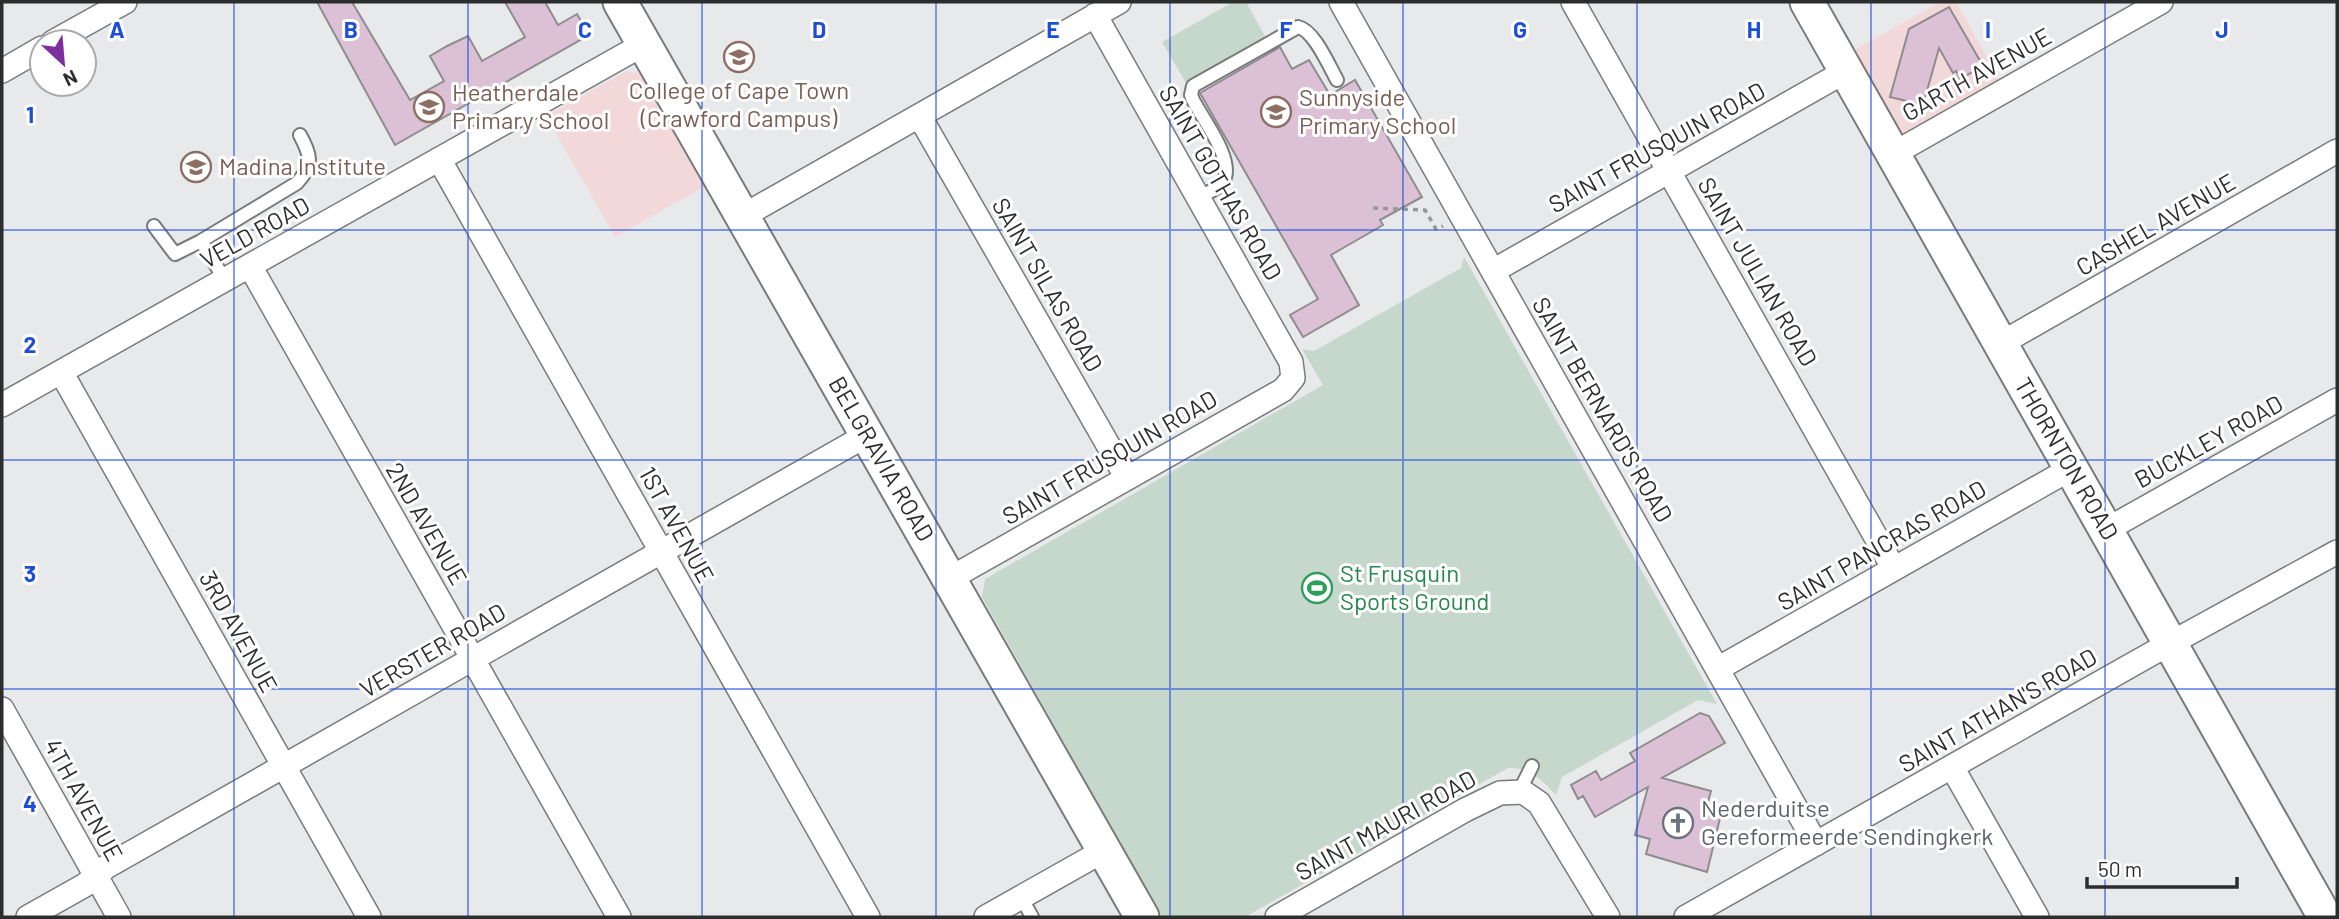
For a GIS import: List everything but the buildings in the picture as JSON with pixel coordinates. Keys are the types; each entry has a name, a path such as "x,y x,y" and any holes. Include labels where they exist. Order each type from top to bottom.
{"street":[{"path":"78,28 125,2"},
{"name":"BELGRAVIA ROAD","path":"620,2 1142,917"},
{"path":"743,216 1119,2"},
{"name":"SAINT BERNARD'S ROAD","path":"1341,2 1816,844"},
{"name":"SAINT JULIAN ROAD","path":"1573,2 1894,569"},
{"name":"THORNTON ROAD","path":"1807,2 2325,917"},
{"name":"GARTH AVENUE","path":"1893,154 2161,2"},
{"name":"SAINT GOTHAS ROAD","path":"1095,15 1291,362 1293,377"},
{"name":"VELD ROAD","path":"2,405 643,44"},
{"path":"2,71 28,56"},
{"name":"SAINT FRUSQUIN ROAD","path":"1493,271 1846,71"},
{"name":"SAINT SILAS ROAD","path":"920,117 1127,478"},
{"name":"CASHEL AVENUE","path":"2000,344 2337,151"},
{"name":"1ST AVENUE","path":"439,159 868,917"},
{"name":"2ND AVENUE","path":"250,266 619,917"},
{"name":"3RD AVENUE","path":"61,372 369,917"},
{"name":"SAINT FRUSQUIN ROAD","path":"949,579 1283,390 1293,377"},
{"name":"BUCKLEY ROAD","path":"2106,530 2337,400"},
{"name":"VERSTER ROAD","path":"28,917 85,885 106,867 867,435"},
{"name":"SAINT PANCRAS ROAD","path":"1718,668 2072,468"},
{"name":"SAINT ATHAN'S ROAD","path":"1686,917 1726,907 1816,844 2337,552"},
{"name":"4TH AVENUE","path":"2,709 119,917"},
{"path":"1952,767 2037,917"},
{"path":"1521,792 1539,803 1608,917"},
{"name":"SAINT MAURI ROAD","path":"1277,917 1483,800 1500,793 1521,792"},
{"path":"986,917 1027,907 1103,851"}],"lane":[{"path":"1199,197 1220,186 1227,166 1193,100 1193,86 1298,27 1303,27 1310,33 1337,80"},
{"path":"154,226 175,254 297,183 310,162 300,135"},
{"path":"201,241 225,280"},
{"path":"1521,792 1532,766"}],"path":[{"path":"1373,208 1425,210 1436,229 1450,222"}],"shaded area":[{"path":"1940,2 1956,2 2000,81 1906,133 1901,133 1854,50"},
{"path":"627,71 640,74 704,187 615,237 546,116"}],"green space":[{"path":"1233,2 1246,2 1266,38 1186,83 1162,42"},
{"name":"St Frusquin Sports Ground","path":"1464,257 1717,704 1698,700 1562,777 1556,795 1529,772 1508,768 1245,917 1162,917 982,597 985,579 1323,385 1302,349 1314,351 1461,268"}],"place":[{"name":"College of Cape Town (Crawford Campus)","path":"739,57"},
{"name":"Heatherdale Primary School","path":"429,107"},
{"name":"Sunnyside Primary School","path":"1276,112"},
{"name":"Madina Institute","path":"196,167"},
{"name":"St Frusquin Sports Ground","path":"1317,588"},
{"name":"Nederduitse Gereformeerde Sendingkerk","path":"1678,823"}]}
